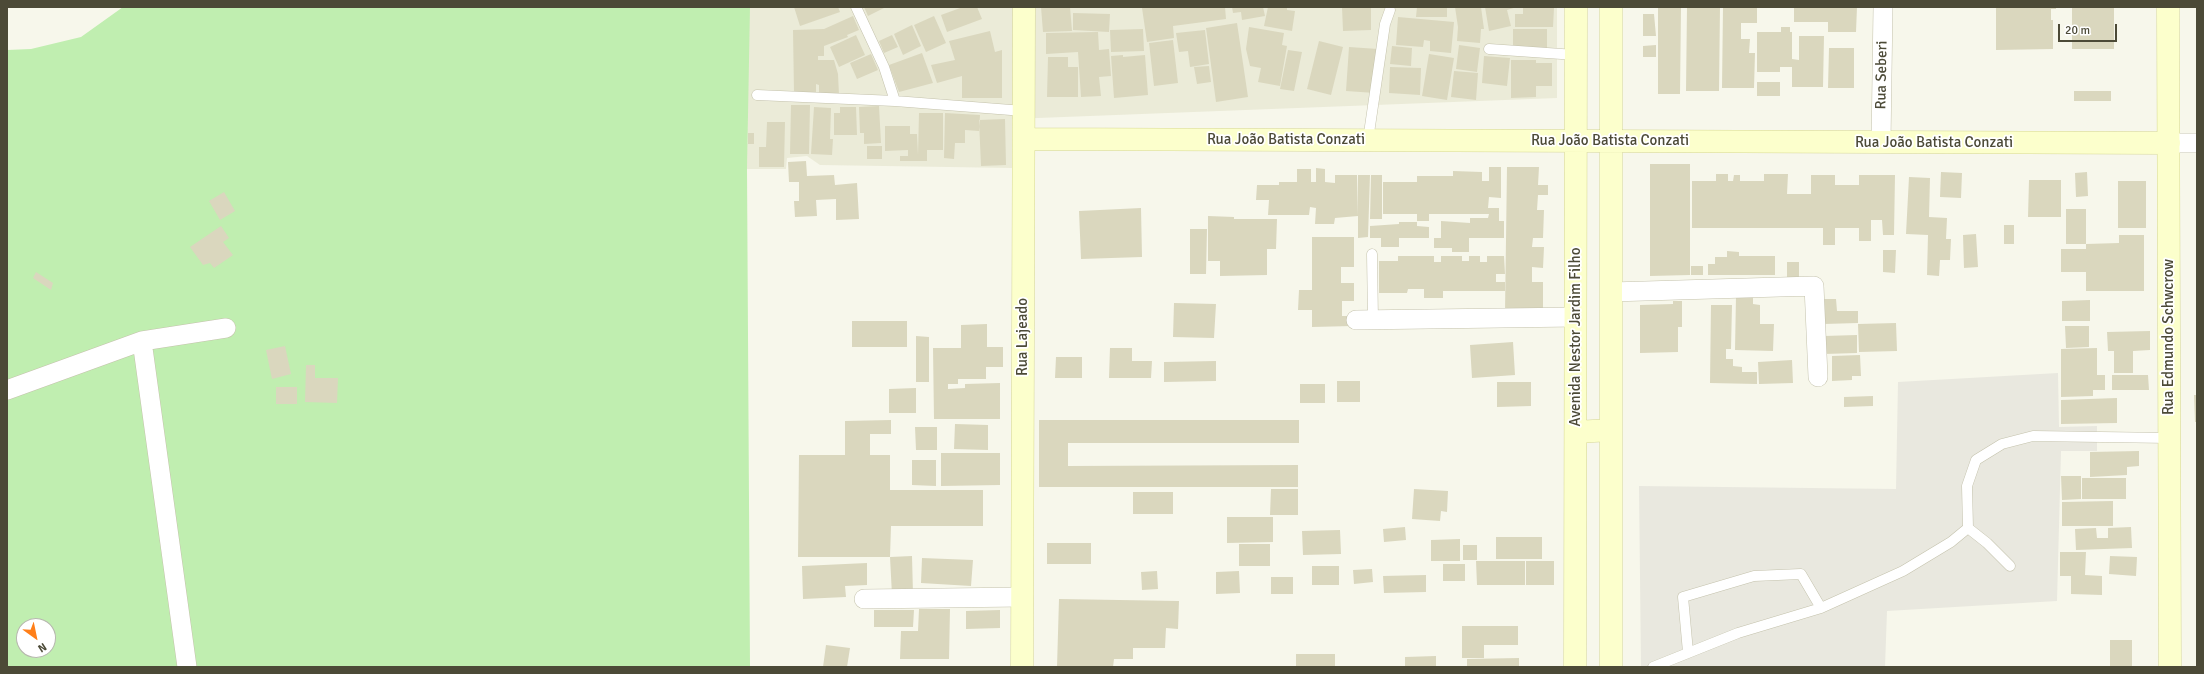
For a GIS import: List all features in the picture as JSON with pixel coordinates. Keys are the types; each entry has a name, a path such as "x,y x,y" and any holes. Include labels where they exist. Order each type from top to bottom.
{"street":[{"name":"Rua Lajeado","path":"1022,667 1024,7"},
{"name":"Avenida Nestor Jardim Filho","path":"1576,7 1576,667"},
{"path":"1611,667 1612,7"},
{"name":"Rua Seberi","path":"1881,142 1883,7"},
{"name":"Rua Edmundo Schwcrow","path":"2168,7 2170,667"},
{"name":"Rua João Batista Conzati","path":"1024,139 2197,143"},
{"path":"1611,292 1814,286 1818,377"},
{"path":"1364,320 1576,317"},
{"path":"7,390 142,341 226,328"},
{"path":"142,341 187,667"},
{"path":"1576,432 1611,430"},
{"path":"864,599 1022,597"}],"lane":[{"path":"856,7 884,66 895,101"},
{"path":"1368,140 1385,24 1390,10"},
{"path":"1489,49 1576,55"},
{"path":"757,95 895,101 1024,111"},
{"path":"1364,320 1372,254"},
{"path":"1968,528 1967,486 1976,460 2002,444 2033,436 2169,438"},
{"path":"1968,528 1987,543 2010,566"},
{"path":"1653,667 1738,633 1821,608 1903,571 1951,542 1968,528"},
{"path":"1688,652 1683,597 1754,576 1801,574 1821,608"}],"shaded area":[{"path":"748,7 1557,7 1557,98 1012,119 1012,168 820,165 807,156 787,158 786,169 747,169"},
{"path":"2058,373 2059,427 2097,426 2097,451 2061,451 2057,601 1887,611 1885,667 1641,667 1639,486 1896,489 1898,382"}],"green space":[{"path":"123,7 750,7 747,169 750,667 7,667 7,50 31,49 81,37"}],"building":[{"path":"794,7 838,7 840,12 800,26"},
{"path":"864,7 886,7 868,16"},
{"path":"963,7 977,7 982,19 947,32 941,15"},
{"path":"1041,7 1070,7 1072,31 1043,32"},
{"path":"1225,7 1226,19 1173,26 1174,38 1147,42 1142,8"},
{"path":"1232,7 1263,7 1265,16 1242,20 1241,12 1233,13"},
{"path":"1268,7 1287,7 1287,10 1295,11 1292,31 1264,26"},
{"path":"1342,7 1371,7 1371,30 1343,31"},
{"path":"1417,7 1447,7 1447,17 1416,17"},
{"path":"1455,7 1481,7 1484,29 1481,29 1480,43 1457,41 1458,27"},
{"path":"1485,7 1517,7 1507,10 1511,26 1489,31"},
{"path":"1658,7 1681,7 1680,94 1658,94"},
{"path":"1687,7 1720,7 1719,91 1686,91"},
{"path":"1723,7 1757,7 1757,23 1741,23 1741,39 1750,39 1749,53 1755,53 1754,88 1722,88"},
{"path":"1794,7 1857,7 1856,32 1828,32 1828,22 1794,22"},
{"path":"1996,7 2056,7 2056,9 2051,9 2051,20 2053,20 2053,49 1996,50"},
{"path":"2072,7 2114,7 2114,49 2072,49"},
{"path":"1523,8 1554,8 1553,27 1515,27 1515,14 1523,14"},
{"path":"1073,13 1110,14 1109,32 1073,30"},
{"path":"1643,14 1654,14 1656,36 1643,36"},
{"path":"853,16 859,30 847,35 848,37 824,46 824,56 818,56 818,60 834,60 838,74 839,95 819,95 819,85 816,84 816,92 794,93 793,30 824,29"},
{"path":"934,16 946,43 926,52 914,25"},
{"path":"1398,17 1454,22 1451,53 1430,51 1430,41 1424,40 1423,47 1396,45"},
{"path":"1237,23 1248,97 1216,102 1206,28"},
{"path":"912,25 921,46 903,55 894,34"},
{"path":"1249,27 1284,33 1282,45 1287,46 1280,86 1258,82 1261,68 1250,66 1246,49"},
{"path":"1781,27 1790,27 1790,32 1792,32 1792,59 1799,60 1799,36 1824,36 1823,87 1792,87 1792,67 1780,67 1780,72 1757,72 1757,32 1781,32"},
{"path":"1143,29 1144,51 1111,52 1110,30"},
{"path":"1513,29 1547,29 1547,48 1513,47"},
{"path":"1205,30 1209,64 1190,67 1188,51 1179,52 1176,33"},
{"path":"990,31 995,52 1002,50 1002,98 962,98 962,76 937,83 931,65 955,60 949,41"},
{"path":"1098,32 1099,50 1109,49 1111,76 1099,77 1101,96 1081,97 1078,52 1046,54 1046,33"},
{"path":"856,35 865,55 839,67 830,47"},
{"path":"892,35 898,47 884,53 879,41"},
{"path":"1173,40 1178,83 1154,86 1149,43"},
{"path":"1319,41 1343,47 1331,95 1307,89"},
{"path":"1459,45 1480,48 1477,72 1456,69"},
{"path":"1656,45 1656,57 1643,57 1643,46"},
{"path":"1392,46 1412,48 1411,66 1390,64"},
{"path":"1349,47 1378,49 1375,93 1346,91"},
{"path":"1829,48 1854,48 1854,88 1828,88"},
{"path":"1288,50 1302,52 1294,91 1280,89"},
{"path":"922,53 933,83 899,92 889,65"},
{"path":"871,54 878,70 857,79 850,63"},
{"path":"1429,54 1454,58 1447,100 1422,96"},
{"path":"1123,55 1123,57 1145,55 1148,95 1114,98 1111,56"},
{"path":"1484,56 1510,58 1507,86 1482,83"},
{"path":"1048,57 1068,57 1068,67 1078,67 1078,97 1047,97"},
{"path":"1511,60 1536,60 1536,63 1552,63 1552,86 1536,86 1536,97 1511,98"},
{"path":"1209,66 1211,82 1197,84 1194,67"},
{"path":"1390,67 1421,68 1420,95 1389,93"},
{"path":"1454,71 1478,73 1476,100 1451,97"},
{"path":"1757,82 1780,82 1780,96 1757,96"},
{"path":"2074,91 2111,91 2111,101 2074,101"},
{"path":"791,105 810,105 809,154 790,154"},
{"path":"879,106 881,143 864,144 864,133 860,133 859,107"},
{"path":"814,107 831,108 830,139 833,139 832,155 811,154"},
{"path":"840,107 856,107 857,135 834,135 834,113 840,113"},
{"path":"919,113 943,113 943,150 927,150 927,161 900,161 900,156 908,156 908,150 885,151 885,126 910,126 910,134 917,134 918,155"},
{"path":"945,113 980,115 979,131 965,130 965,143 955,143 954,159 944,158"},
{"path":"1005,119 1006,165 981,166 979,120"},
{"path":"767,122 785,122 784,167 759,167 759,147 766,147"},
{"path":"748,133 754,133 754,144 748,144"},
{"path":"867,146 882,146 882,159 867,159"},
{"path":"806,161 807,176 834,175 835,185 857,183 859,219 836,220 836,199 816,200 817,216 795,217 794,201 799,201 799,182 789,182 788,162"},
{"path":"1650,164 1690,164 1690,275 1650,276"},
{"path":"1489,167 1501,167 1501,198 1489,197 1488,208 1499,208 1499,221 1504,221 1504,238 1469,238 1469,252 1452,252 1452,248 1434,248 1434,238 1441,238 1441,221 1470,223 1470,218 1488,218 1489,214 1429,214 1429,221 1417,221 1417,214 1383,214 1383,182 1417,182 1417,176 1453,176 1453,171 1482,172 1482,181 1489,181"},
{"path":"1507,167 1539,167 1538,185 1548,185 1548,195 1538,195 1537,210 1544,210 1543,238 1533,238 1532,247 1544,247 1543,268 1532,267 1532,282 1543,282 1543,312 1505,312"},
{"path":"1316,168 1325,169 1325,182 1335,183 1335,175 1357,175 1358,216 1335,218 1334,224 1315,224 1316,208 1310,207 1309,215 1268,215 1269,200 1256,200 1257,185 1279,185 1279,182 1297,182 1297,169 1311,169 1311,182 1316,182"},
{"path":"1941,172 1962,173 1961,198 1940,197"},
{"path":"2087,172 2088,196 2076,197 2075,173"},
{"path":"1716,174 1728,174 1728,181 1733,181 1734,175 1740,175 1740,181 1764,181 1764,174 1788,174 1787,194 1811,194 1811,175 1835,175 1835,185 1859,185 1859,175 1895,175 1894,235 1883,235 1882,220 1871,220 1871,241 1859,241 1859,228 1835,228 1835,245 1823,245 1823,228 1692,228 1692,181 1716,181"},
{"path":"1358,175 1370,175 1368,237 1358,238"},
{"path":"1371,175 1382,175 1382,219 1370,219"},
{"path":"1909,177 1930,178 1929,217 1947,218 1946,239 1951,239 1950,260 1940,260 1939,276 1927,275 1928,235 1906,234"},
{"path":"2029,180 2061,180 2061,217 2028,217"},
{"path":"2118,181 2146,181 2146,228 2118,228"},
{"path":"224,192 235,211 220,220 209,201"},
{"path":"1141,208 1142,257 1081,259 1079,211"},
{"path":"2066,209 2086,209 2086,244 2066,244"},
{"path":"1208,216 1234,217 1234,219 1277,219 1276,249 1267,249 1267,275 1220,276 1220,261 1208,261"},
{"path":"1399,222 1417,222 1417,226 1429,227 1429,238 1399,238 1399,247 1381,247 1381,238 1370,238 1370,226 1399,224"},
{"path":"2004,225 2014,225 2014,244 2004,244"},
{"path":"221,226 229,238 223,242 233,255 214,268 210,263 203,265 190,247"},
{"path":"1190,229 1207,229 1206,274 1190,274"},
{"path":"1976,234 1978,267 1964,268 1963,235"},
{"path":"2119,235 2144,235 2144,291 2086,291 2086,272 2061,272 2061,249 2086,249 2086,244 2119,243"},
{"path":"1312,237 1354,237 1354,267 1341,267 1341,283 1354,283 1354,301 1342,301 1342,316 1352,316 1352,326 1312,327 1312,310 1298,310 1299,290 1312,290"},
{"path":"1883,250 1896,250 1895,273 1883,272"},
{"path":"1727,251 1739,252 1739,256 1775,256 1775,275 1708,275 1708,264 1715,264 1715,257 1727,257"},
{"path":"1398,256 1434,256 1434,262 1441,262 1441,256 1462,256 1462,261 1469,261 1469,256 1480,256 1480,262 1487,262 1487,256 1504,256 1505,274 1496,274 1496,282 1505,282 1505,291 1443,291 1443,298 1424,298 1424,289 1408,289 1407,293 1379,293 1379,261 1398,261"},
{"path":"1787,262 1799,262 1799,277 1787,277"},
{"path":"1691,266 1703,266 1703,275 1691,275"},
{"path":"36,272 53,283 51,290 33,278"},
{"path":"1736,296 1753,297 1753,304 1760,305 1760,324 1774,324 1773,351 1735,350"},
{"path":"1824,299 1836,299 1837,311 1858,311 1858,323 1824,324"},
{"path":"2090,300 2090,321 2062,321 2062,301"},
{"path":"1673,301 1682,301 1682,327 1678,327 1678,352 1640,353 1640,305 1673,304"},
{"path":"1174,303 1216,304 1214,338 1173,337"},
{"path":"1711,305 1732,305 1731,349 1726,349 1726,359 1733,359 1733,366 1742,367 1742,372 1757,372 1757,384 1710,383"},
{"path":"852,321 907,321 907,347 852,347"},
{"path":"1896,323 1897,351 1859,352 1858,324"},
{"path":"987,324 987,347 1003,347 1003,367 986,367 986,379 958,379 958,384 948,384 948,389 965,388 965,384 1000,383 1000,419 934,419 933,348 961,348 961,325"},
{"path":"2065,326 2089,326 2089,347 2066,348"},
{"path":"2150,331 2150,350 2133,351 2133,373 2114,373 2114,351 2108,351 2107,332"},
{"path":"1857,335 1857,353 1824,354 1824,336"},
{"path":"916,336 929,337 929,382 916,382"},
{"path":"1513,342 1515,375 1472,378 1470,345"},
{"path":"285,346 291,374 272,379 266,350"},
{"path":"1110,348 1132,348 1132,361 1152,361 1151,378 1109,378"},
{"path":"2097,348 2097,375 2105,375 2105,390 2093,390 2093,396 2061,397 2061,349"},
{"path":"1860,355 1861,376 1852,376 1852,380 1832,381 1832,356"},
{"path":"1056,357 1082,357 1082,378 1055,378"},
{"path":"1792,360 1793,383 1759,384 1758,362"},
{"path":"1216,361 1216,381 1164,382 1164,362"},
{"path":"306,365 315,365 315,378 338,378 337,403 305,402"},
{"path":"2112,375 2148,375 2149,390 2112,390"},
{"path":"1337,381 1360,381 1360,402 1337,402"},
{"path":"1497,382 1531,382 1531,406 1497,407"},
{"path":"1300,384 1325,384 1325,403 1300,403"},
{"path":"276,387 297,387 297,404 276,404"},
{"path":"916,388 916,413 889,413 889,389"},
{"path":"2194,395 2197,395 2197,422 2195,422"},
{"path":"1873,396 1873,406 1844,407 1844,397"},
{"path":"2117,398 2117,423 2061,424 2061,400"},
{"path":"891,420 891,434 870,434 870,455 890,455 890,490 983,490 983,526 891,526 890,557 798,557 799,455 845,455 845,421"},
{"path":"1039,420 1299,420 1299,443 1068,443 1068,466 1298,465 1298,487 1039,487"},
{"path":"955,424 988,425 988,450 954,449"},
{"path":"915,427 937,427 937,450 916,450"},
{"path":"2139,451 2139,466 2127,467 2127,475 2090,477 2090,452"},
{"path":"941,453 1000,453 1000,485 941,486"},
{"path":"912,460 936,460 936,486 912,485"},
{"path":"2061,476 2081,476 2081,499 2062,500"},
{"path":"2082,478 2126,478 2126,499 2082,499"},
{"path":"1271,489 1298,489 1298,515 1270,515"},
{"path":"1414,489 1448,491 1447,512 1441,511 1440,521 1412,519"},
{"path":"1133,492 1173,492 1173,514 1133,514"},
{"path":"2113,501 2113,526 2062,526 2062,502"},
{"path":"1227,517 1273,517 1273,542 1227,543"},
{"path":"1405,527 1406,540 1384,542 1383,529"},
{"path":"2131,527 2132,548 2076,550 2075,529 2096,528 2097,538 2108,538 2108,528"},
{"path":"1340,530 1341,554 1303,555 1302,531"},
{"path":"1496,537 1542,537 1542,559 1496,559"},
{"path":"1460,539 1460,561 1431,561 1431,540"},
{"path":"1047,543 1091,543 1091,564 1047,564"},
{"path":"1239,544 1270,544 1270,566 1239,566"},
{"path":"1463,545 1477,545 1477,560 1463,560"},
{"path":"2060,552 2086,552 2085,575 2102,576 2102,595 2071,594 2071,576 2060,576"},
{"path":"912,556 913,594 892,595 890,557"},
{"path":"2110,556 2137,557 2136,576 2109,574"},
{"path":"922,558 973,560 971,586 921,583"},
{"path":"1476,561 1525,561 1525,585 1477,585"},
{"path":"1526,561 1554,561 1554,585 1526,585"},
{"path":"867,563 867,585 845,586 846,597 803,599 802,566"},
{"path":"1443,564 1465,564 1465,581 1443,581"},
{"path":"1312,566 1339,566 1339,585 1312,585"},
{"path":"1372,569 1373,582 1354,584 1353,570"},
{"path":"1157,571 1158,589 1142,590 1141,572"},
{"path":"1239,571 1240,593 1216,594 1216,572"},
{"path":"1426,575 1426,592 1384,593 1383,576"},
{"path":"1271,577 1293,577 1293,594 1271,594"},
{"path":"1059,599 1179,601 1178,629 1166,628 1165,648 1133,648 1133,659 1114,659 1113,667 1057,667"},
{"path":"919,609 950,609 949,659 900,659 901,631 918,631"},
{"path":"874,610 914,610 913,627 874,627"},
{"path":"1000,610 1000,628 966,629 966,611"},
{"path":"1462,626 1518,626 1518,645 1484,645 1484,658 1462,658"},
{"path":"2110,640 2132,640 2132,667 2110,667"},
{"path":"826,645 850,648 847,667 823,667"},
{"path":"1296,654 1335,654 1335,667 1296,667"},
{"path":"1436,656 1436,667 1405,667 1405,657"},
{"path":"1519,658 1519,667 1467,667 1467,659"}]}
